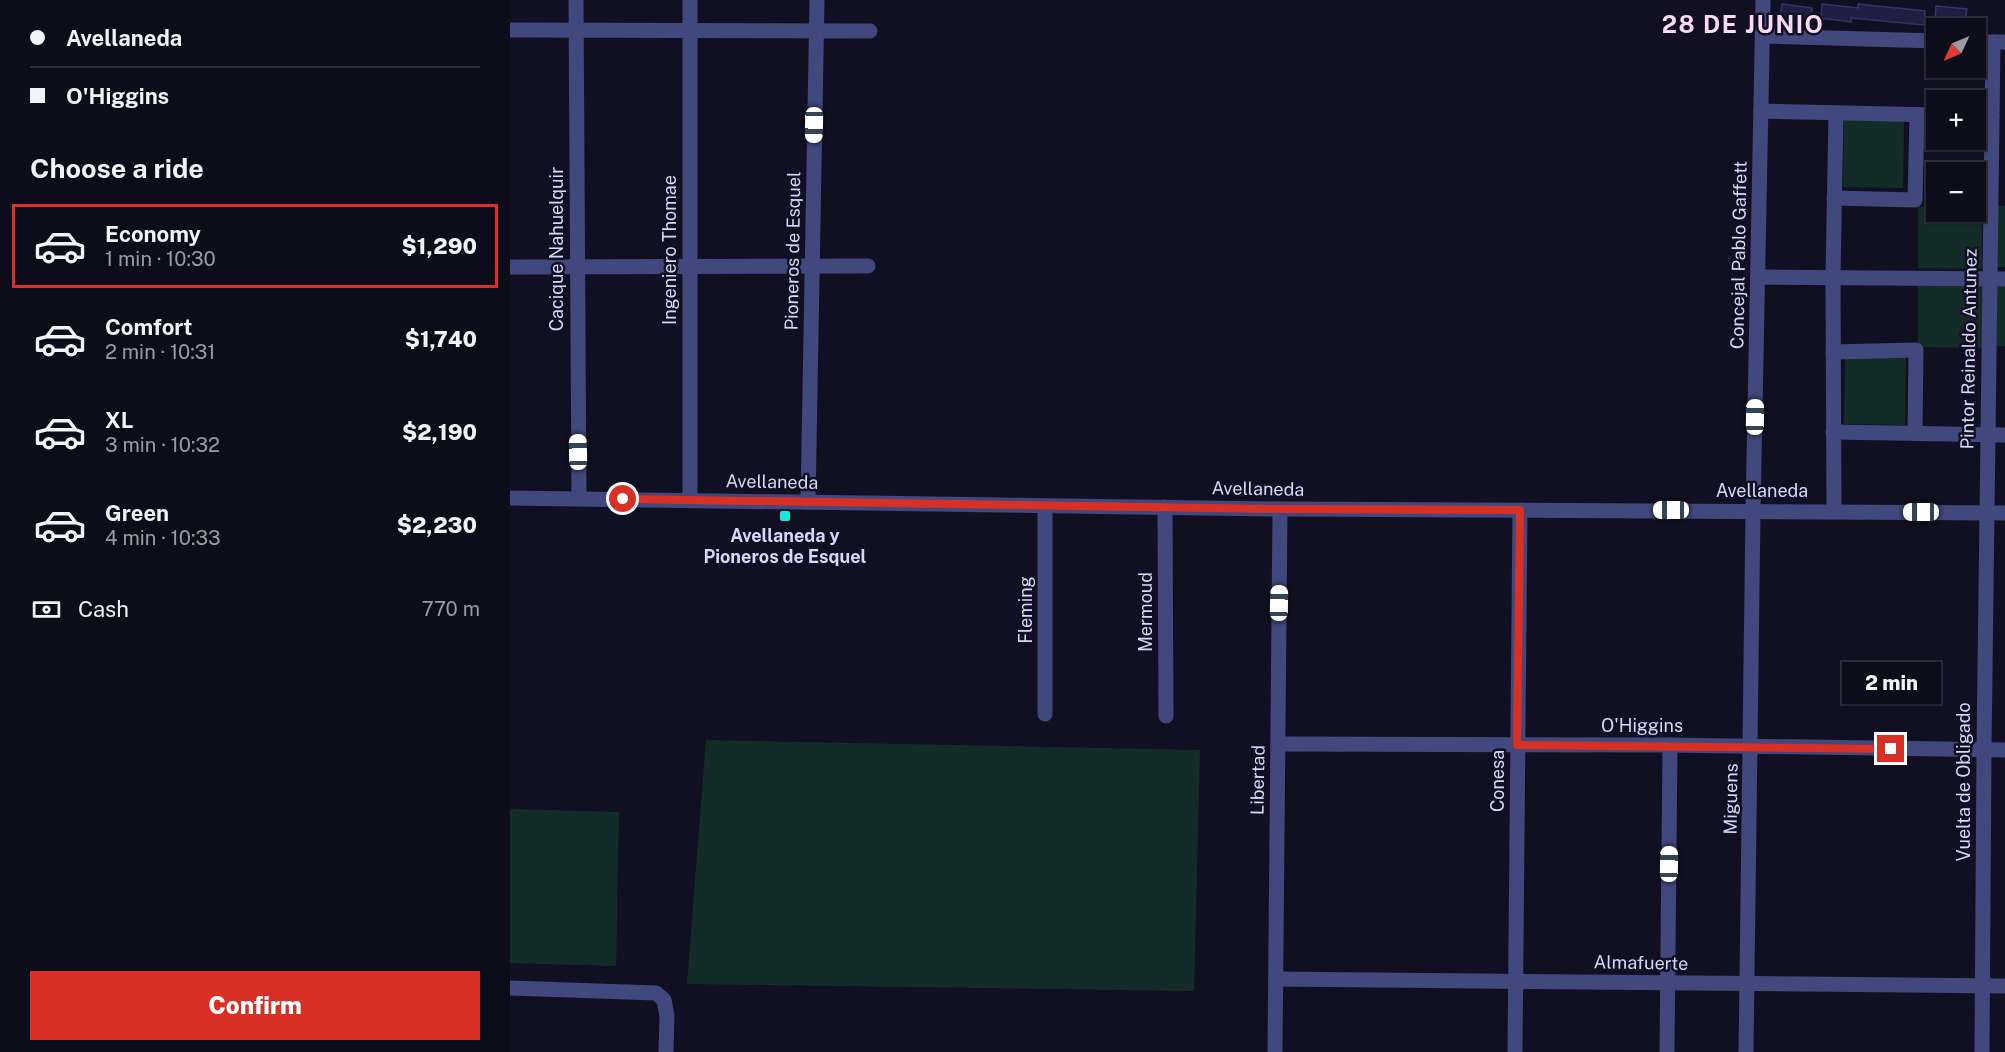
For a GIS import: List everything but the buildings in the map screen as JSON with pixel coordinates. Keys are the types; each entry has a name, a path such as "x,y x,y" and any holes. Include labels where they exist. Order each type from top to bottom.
{"street":[{"name":"Cacique Nahuelquir","path":"576,0 579,498"},
{"name":"Ingeniero Thomae","path":"690,0 690,500"},
{"name":"Pioneros de Esquel","path":"808,502 817,0"},
{"name":"Concejal Pablo Gaffett","path":"1753,511 1763,0"},
{"path":"510,30 870,31"},
{"path":"1763,36 1926,41"},
{"name":"Pintor Reinaldo Antunez","path":"1987,513 1988,434 1997,279 1992,116 1999,42"},
{"path":"1761,111 1926,115"},
{"path":"1834,511 1833,277 1836,112"},
{"path":"1834,198 1915,200 1917,115"},
{"path":"1986,116 1992,116"},
{"path":"510,267 868,266"},
{"path":"1758,277 1997,279"},
{"path":"1833,352 1916,350 1916,433"},
{"path":"1833,432 2005,435"},
{"name":"Avellaneda","path":"510,498 1280,509 2005,513"},
{"name":"Fleming","path":"1045,714 1046,506"},
{"name":"Mermoud","path":"1165,507 1166,716"},
{"name":"Libertad","path":"1275,1052 1280,509"},
{"name":"Conesa","path":"1515,1052 1520,510"},
{"name":"Miguens","path":"1746,1052 1753,511"},
{"name":"Vuelta de Obligado","path":"1982,1052 1987,513"},
{"name":"O'Higgins","path":"1278,744 1670,745 2005,750"},
{"path":"1667,1052 1670,745"},
{"name":"Almafuerte","path":"1276,979 2005,986"},
{"path":"510,988 656,993 664,1000 667,1016 666,1052"}],"green space":[{"path":"1844,119 1904,120 1903,188 1843,187"},
{"path":"1997,206 2005,206 2005,267 1997,267"},
{"path":"1918,207 1926,207 1926,222 1982,222 1982,269 1918,268"},
{"path":"1997,285 2005,285 2005,346 1997,346"},
{"path":"1918,286 1983,286 1983,348 1918,347"},
{"path":"1845,356 1906,357 1905,425 1844,424"},
{"path":"706,740 1200,750 1194,991 687,984"},
{"path":"510,809 619,812 616,966 510,963"}],"place":[{"name":"Avellaneda y Pioneros de Esquel","path":"785,516"}],"district":[{"name":"28 DE JUNIO","path":"1743,25"}],"route":[{"path":"623,499 1280,509 1520,510 1517,745 1891,749"}]}
